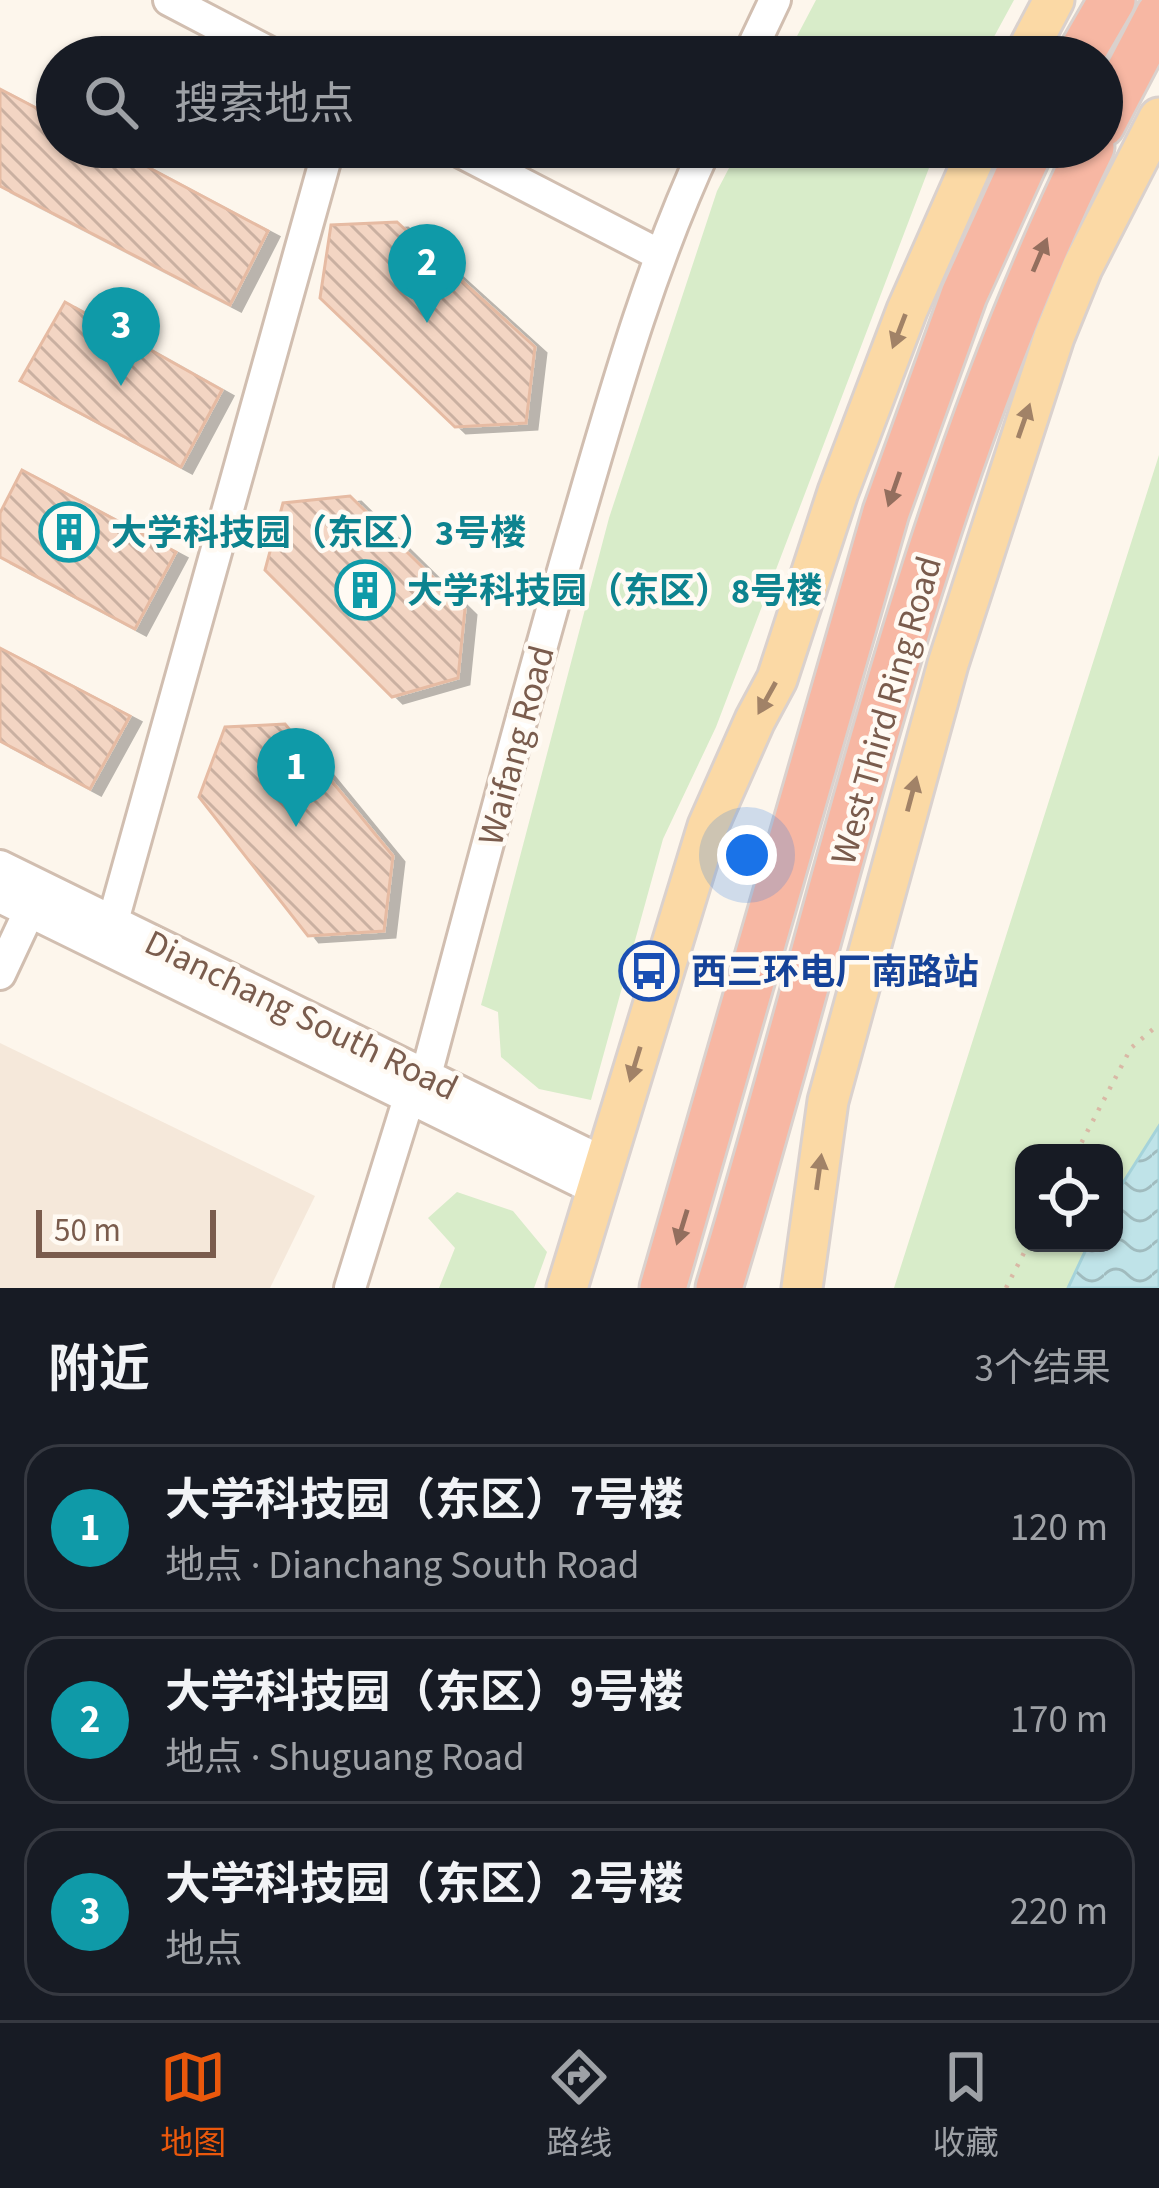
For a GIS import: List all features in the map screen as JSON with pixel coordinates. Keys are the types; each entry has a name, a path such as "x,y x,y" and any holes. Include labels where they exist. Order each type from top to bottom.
{"highway":[{"path":"1091,36 1112,0"},
{"path":"1123,84 1159,15"},
{"name":"West Third Ring Road","path":"663,1286 886,512 948,336 1020,168"},
{"name":"West Third Ring Road","path":"719,1288 937,529 1014,315 1081,168"}],"main road":[{"path":"1035,36 1055,0"},
{"path":"1050,36 1055,0"},
{"path":"802,1288 828,1101 948,664 1054,337 1082,268 1159,118"},
{"path":"567,1288 702,842 789,648 838,492 970,168"},
{"path":"926,267 1008,193"}],"street":[{"path":"169,0 238,36"},
{"path":"758,36 776,0"},
{"path":"113,921 323,168"},
{"path":"492,168 660,255"},
{"name":"Waifang Road","path":"350,1288 417,1086 628,347 697,168"},
{"name":"Dianchang South Road","path":"0,866 113,921 417,1086"},
{"name":"Dianchang South Road","path":"0,898 417,1086 601,1177"},
{"path":"0,974 29,912"}],"path":[{"path":"1081,1144 1131,1048 1159,1024"},
{"path":"1006,1288 1024,1252"}],"shaded area":[{"path":"0,1043 315,1196 270,1288 0,1288"}],"green space":[{"path":"816,0 1014,0 994,36 797,36"},
{"path":"729,168 929,168 716,727 663,839 591,1100 539,1089 501,1057 498,1012 481,1005 609,518 717,191"},
{"path":"1159,455 1159,1288 894,1288"},
{"path":"457,1192 513,1211 547,1252 534,1288 439,1288 455,1248 428,1218"}],"water":[{"path":"1159,1126 1159,1288 1068,1288 1085,1252 1123,1252 1123,1183"}],"building":[{"path":"0,89 36,108 36,168 150,168 268,231 230,305 0,186"},
{"path":"397,222 535,347 526,423 455,427 320,298 331,225"},
{"path":"65,302 222,390 181,467 20,381"},
{"name":"大学科技园（东区）3号楼","path":"22,470 176,552 135,629 0,557 0,513"},
{"name":"大学科技园（东区）8号楼","path":"350,496 465,609 458,678 392,697 265,570 283,503"},
{"path":"0,648 130,716 90,789 0,741"},
{"path":"285,724 393,856 384,931 308,936 199,797 225,727"}],"place":[{"name":"大学科技园（东区）9号楼","path":"427,323"},
{"name":"大学科技园（东区）2号楼","path":"121,386"},
{"name":"大学科技园（东区）3号楼","path":"69,532"},
{"name":"大学科技园（东区）8号楼","path":"365,590"},
{"name":"大学科技园（东区）7号楼","path":"296,827"},
{"name":"西三环电厂南路站","path":"649,971"}]}
